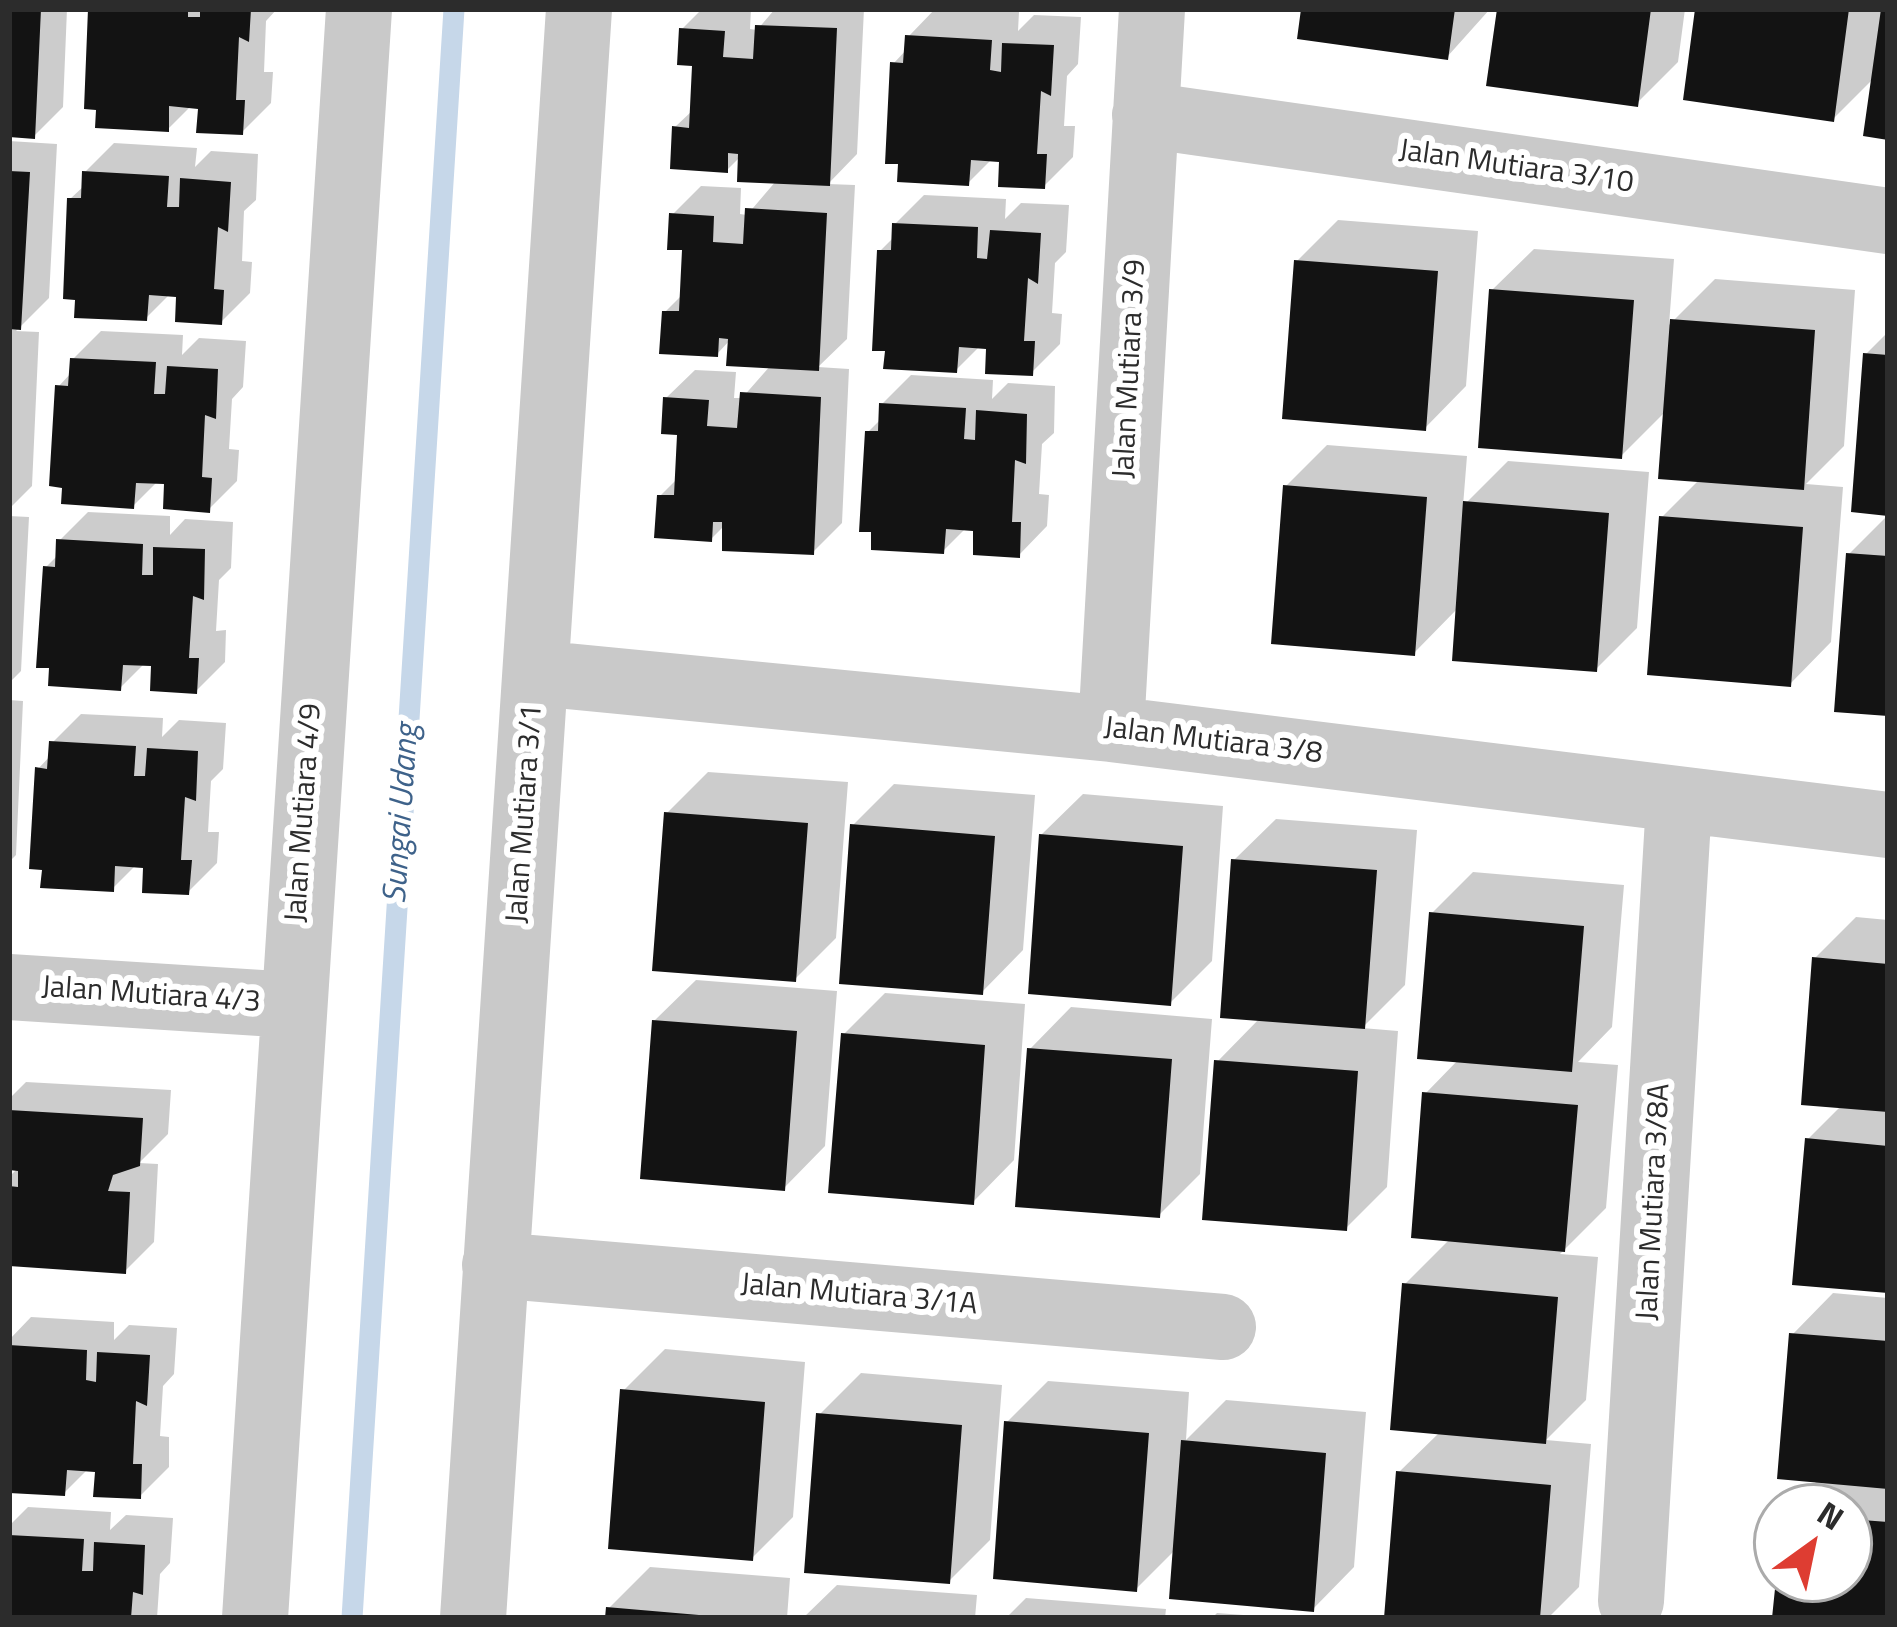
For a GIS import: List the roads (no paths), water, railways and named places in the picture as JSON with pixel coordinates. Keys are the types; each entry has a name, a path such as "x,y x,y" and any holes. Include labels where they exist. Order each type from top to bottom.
{"street":[{"name":"Jalan Mutiara 4/9","path":"255,1618 359,9"},
{"name":"Jalan Mutiara 3/1","path":"472,1618 579,9"},
{"name":"Jalan Mutiara 3/9","path":"1111,729 1152,9"},
{"name":"Jalan Mutiara 3/10","path":"1145,115 1888,221"},
{"name":"Jalan Mutiara 3/8","path":"536,673 1111,729 1888,825"},
{"name":"Jalan Mutiara 3/8A","path":"1631,1601 1678,802"},
{"name":"Jalan Mutiara 4/3","path":"9,987 292,1005"},
{"name":"Jalan Mutiara 3/1A","path":"495,1265 1223,1327"}],"waterway":[{"name":"Sungai Udang","path":"352,1618 454,9"}]}
